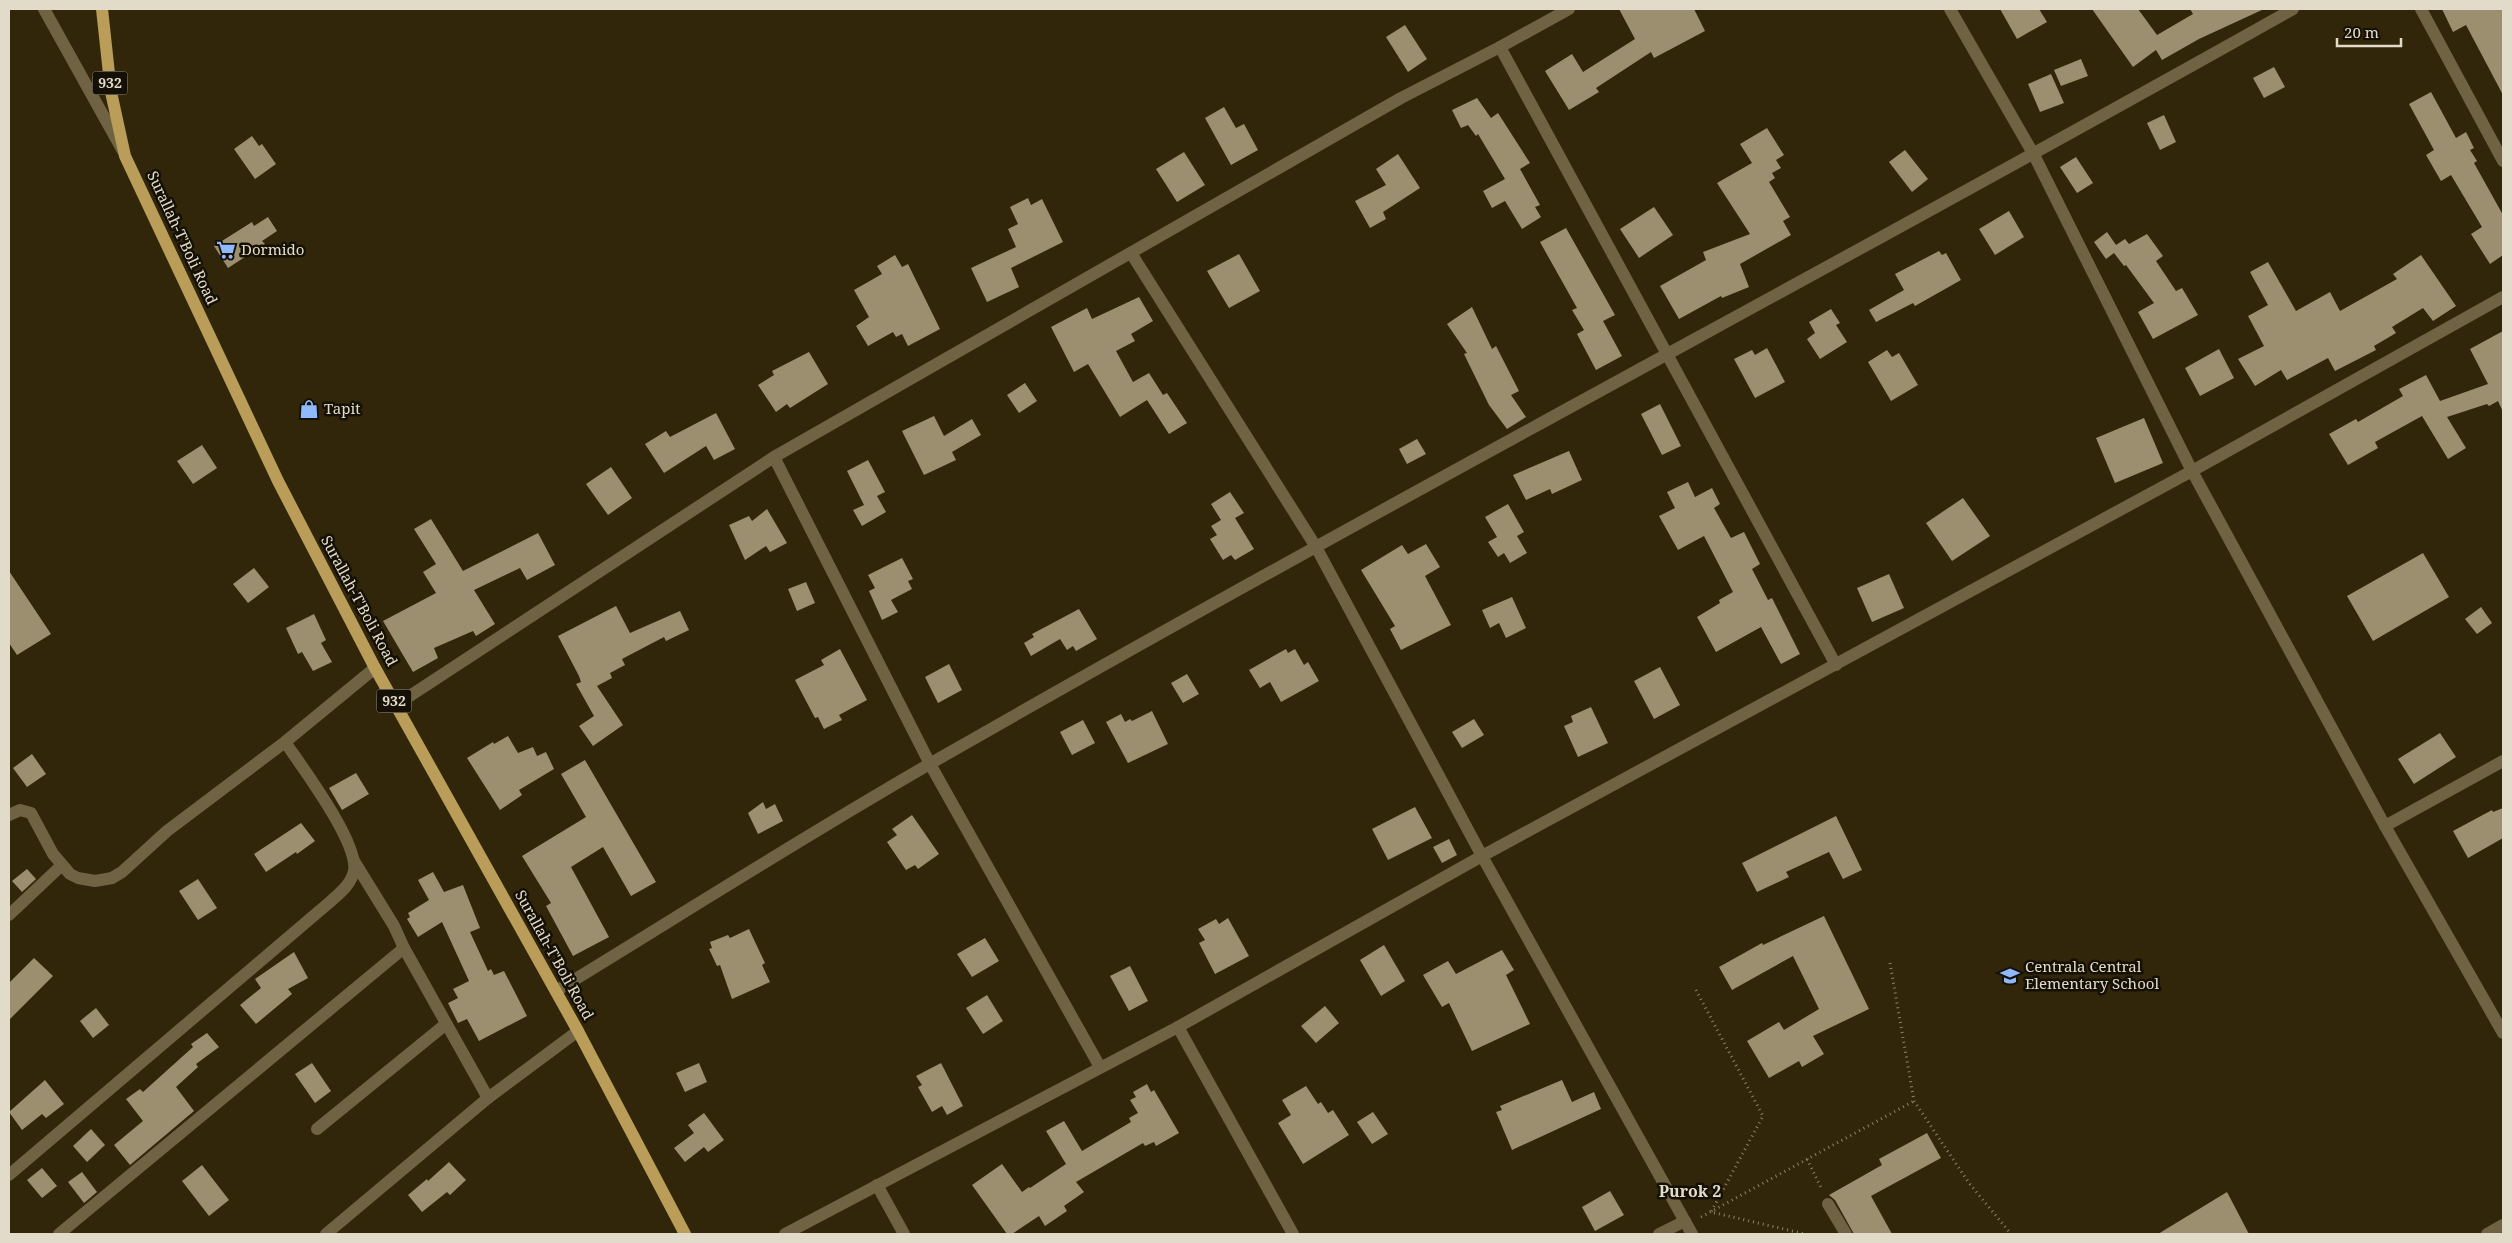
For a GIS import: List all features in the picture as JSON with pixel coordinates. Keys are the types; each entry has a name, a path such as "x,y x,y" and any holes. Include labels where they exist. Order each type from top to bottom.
{"main road":[{"name":"Surallah-T'Boli Road","path":"102,9 111,92 125,156 278,482 375,668 556,990 685,1234"}],"street":[{"path":"44,9 125,156"},
{"path":"396,705 774,457 1401,98 1569,9"},
{"path":"1950,9 2034,155 2192,471 2385,826 2503,1033"},
{"path":"556,990 930,764 1316,547 1667,353 2034,155 2293,9"},
{"path":"2421,9 2503,161"},
{"path":"1500,47 1836,665"},
{"path":"1131,253 1316,547 1482,856 1688,1226 1659,1234"},
{"path":"785,1234 1178,1027 1482,856 2192,471 2503,297"},
{"path":"774,457 930,764 1100,1067"},
{"path":"9,815 20,810 31,813 53,854 70,874 85,880 100,880 117,876 167,831 285,742 375,668"},
{"path":"285,742 336,818 354,861 394,926 404,948 488,1098"},
{"path":"2385,826 2503,761"},
{"path":"9,1175 347,886 352,879 354,861"},
{"path":"9,915 62,866"},
{"path":"59,1234 404,948"},
{"path":"316,1129 446,1024"},
{"path":"1178,1027 1293,1234"},
{"path":"326,1234 488,1098 578,1031"},
{"path":"877,1185 904,1234"},
{"path":"1828,1204 1846,1234"},
{"path":"2487,1234 2503,1225"}],"path":[{"path":"1890,963 1914,1101 1969,1183 2011,1234"},
{"path":"1696,990 1764,1116 1711,1212"},
{"path":"1688,1226 1914,1101"},
{"path":"1807,1159 1828,1204"},
{"path":"1711,1212 1805,1234"}],"building":[{"path":"1619,9 1694,9 1705,31 1654,58 1651,52 1596,88 1599,92 1569,110 1545,71 1572,54 1583,72 1635,39"},
{"path":"2000,9 2039,9 2047,22 2017,39"},
{"path":"2092,9 2138,9 2157,35 2193,14 2190,9 2264,9 2199,39 2162,60 2156,50 2133,67"},
{"path":"2442,9 2503,9 2503,95 2466,25 2453,32"},
{"path":"1405,25 1427,59 1408,72 1386,37"},
{"path":"2081,59 2088,76 2061,86 2054,70"},
{"path":"2274,67 2285,87 2264,98 2253,78"},
{"path":"2051,74 2064,103 2040,112 2028,84"},
{"path":"2431,92 2456,138 2466,132 2474,148 2470,150 2477,161 2474,163 2503,215 2503,255 2490,264 2471,234 2482,227 2451,175 2441,181 2426,155 2434,150 2409,104"},
{"path":"1477,98 1491,118 1498,113 1530,163 1520,169 1540,205 1535,207 1541,217 1522,229 1505,201 1492,208 1483,191 1505,179 1478,134 1476,136 1468,125 1461,128 1452,110"},
{"path":"1224,107 1236,128 1244,124 1258,150 1231,165 1205,118"},
{"path":"2164,115 2176,142 2160,150 2147,123"},
{"path":"1767,128 1784,155 1776,160 1781,168 1772,173 1775,178 1769,182 1790,217 1783,221 1791,235 1740,264 1749,287 1722,298 1721,296 1679,319 1660,286 1706,260 1703,252 1750,234 1717,183 1752,163 1740,144"},
{"path":"252,136 259,146 262,144 276,164 255,179 234,149"},
{"path":"1905,150 1928,179 1912,192 1889,162"},
{"path":"1184,152 1205,185 1177,202 1156,169"},
{"path":"1398,154 1420,188 1383,212 1386,219 1370,228 1355,201 1386,185 1376,169"},
{"path":"2076,157 2093,183 2077,193 2060,167"},
{"path":"1028,198 1031,205 1042,199 1063,242 1011,268 1019,287 987,302 971,268 1016,247 1008,229 1018,224 1010,207"},
{"path":"1654,207 1673,235 1639,258 1620,229"},
{"path":"2009,211 2024,237 1995,255 1979,229"},
{"path":"268,217 277,231 262,241 265,244 228,268 214,246 252,222 254,226"},
{"path":"1566,228 1615,315 1603,321 1622,356 1596,370 1577,334 1584,330 1572,310 1577,308 1540,242"},
{"path":"2107,232 2116,245 2125,239 2129,244 2147,234 2163,256 2156,261 2176,291 2182,288 2198,315 2153,339 2138,312 2154,303 2126,265 2124,266 2114,253 2106,259 2094,242"},
{"path":"1939,251 1942,255 1946,253 1961,280 1915,306 1913,303 1876,322 1869,310 1904,290 1895,274"},
{"path":"1239,254 1260,291 1229,308 1207,271"},
{"path":"895,255 902,267 908,264 940,329 908,346 902,334 896,337 893,332 868,346 856,326 869,317 854,290 882,274 877,266"},
{"path":"2421,255 2456,306 2433,321 2423,308 2392,327 2396,333 2374,346 2376,350 2335,371 2328,358 2287,380 2281,370 2255,386 2238,359 2264,346 2248,316 2268,305 2250,272 2268,262 2296,311 2330,292 2340,311 2397,279 2393,274"},
{"path":"1139,297 1153,321 1131,334 1135,341 1116,351 1133,382 1149,373 1163,395 1167,393 1187,423 1169,434 1147,400 1120,417 1088,364 1074,372 1051,327 1087,308 1092,319"},
{"path":"1472,307 1492,349 1496,346 1519,391 1511,395 1526,417 1507,429 1489,405 1464,354 1467,353 1447,324"},
{"path":"1831,309 1840,323 1836,325 1847,342 1820,359 1807,339 1815,333 1809,322"},
{"path":"2503,331 2503,412 2498,401 2489,406 2487,404 2447,417 2466,448 2448,459 2422,416 2375,442 2378,448 2348,465 2329,434 2356,419 2358,422 2403,396 2399,389 2426,375 2440,401 2488,384 2470,349"},
{"path":"1767,348 1785,382 1755,398 1734,359 1752,350 1755,355"},
{"path":"2219,349 2234,378 2200,396 2185,368"},
{"path":"1887,350 1892,357 1899,353 1918,385 1891,401 1868,362"},
{"path":"809,352 828,384 790,408 787,404 776,412 758,385 774,375 772,371"},
{"path":"1025,383 1037,401 1019,413 1007,395"},
{"path":"1660,404 1681,446 1662,455 1641,414"},
{"path":"716,413 735,449 714,460 706,446 664,473 645,444 666,431 670,437"},
{"path":"934,416 944,436 972,419 981,435 952,452 956,460 924,475 902,431"},
{"path":"2144,418 2163,463 2115,483 2096,438"},
{"path":"1417,439 1426,454 1407,464 1399,449"},
{"path":"202,445 217,468 193,484 177,461"},
{"path":"1569,451 1582,480 1552,494 1550,489 1526,500 1513,475"},
{"path":"868,460 885,492 877,496 886,512 862,526 853,510 864,505 847,471"},
{"path":"611,467 632,498 608,515 586,484"},
{"path":"1688,482 1695,497 1712,488 1720,504 1714,508 1731,538 1744,532 1760,564 1752,569 1768,600 1772,598 1800,654 1781,664 1761,627 1716,652 1697,617 1720,603 1719,600 1733,592 1704,536 1678,550 1659,516 1675,508 1667,492"},
{"path":"1230,492 1244,513 1235,518 1254,549 1235,560 1231,555 1223,560 1210,539 1217,535 1211,526 1221,520 1211,504"},
{"path":"1963,498 1990,536 1952,561 1926,523"},
{"path":"1508,504 1524,532 1517,536 1527,553 1510,563 1504,553 1498,557 1488,542 1497,537 1485,517"},
{"path":"767,509 787,543 770,552 766,546 745,560 729,525 749,516 752,521"},
{"path":"431,519 463,571 538,533 555,565 527,580 520,568 474,590 495,624 476,636 473,631 434,648 438,658 413,672 383,621 436,593 423,572 436,564 414,529"},
{"path":"1426,544 1440,567 1425,576 1451,625 1401,650 1390,629 1395,626 1361,570 1402,545 1408,554"},
{"path":"2423,553 2449,597 2373,641 2347,596"},
{"path":"902,558 913,579 908,581 912,589 891,600 898,612 882,620 869,591 875,588 868,575"},
{"path":"254,568 269,587 248,603 233,584"},
{"path":"9,571 51,634 17,655 9,643"},
{"path":"1889,574 1904,608 1872,622 1857,588"},
{"path":"806,582 815,603 797,611 788,589"},
{"path":"1512,597 1526,628 1506,638 1499,623 1490,628 1482,610"},
{"path":"616,606 630,633 680,611 689,630 666,641 664,637 622,659 625,665 610,673 612,678 597,686 623,725 593,746 579,726 594,716 576,684 581,682 579,676 558,636"},
{"path":"2481,607 2492,623 2477,634 2465,619"},
{"path":"1079,609 1097,639 1076,651 1073,646 1067,650 1060,639 1031,656 1024,643 1034,637 1032,634"},
{"path":"314,614 326,640 321,643 332,662 313,671 302,652 298,654 286,628"},
{"path":"840,649 867,700 839,715 842,720 824,729 818,717 815,718 795,680 824,665 821,660"},
{"path":"1286,649 1288,653 1295,649 1304,665 1308,662 1319,681 1281,702 1270,682 1260,688 1249,670"},
{"path":"949,664 962,690 938,703 925,677"},
{"path":"1660,667 1680,705 1654,719 1634,681"},
{"path":"1187,674 1199,694 1183,703 1171,683"},
{"path":"1591,707 1608,743 1578,757 1564,726 1573,722 1571,716"},
{"path":"1152,711 1168,744 1128,763 1106,722 1121,714 1125,722 1130,719 1132,721"},
{"path":"1474,719 1484,735 1462,748 1452,732"},
{"path":"1083,720 1095,743 1072,755 1060,732"},
{"path":"2440,733 2456,757 2414,784 2398,759"},
{"path":"508,736 518,753 533,747 537,756 546,752 554,769 519,790 522,795 500,810 467,758 493,742 494,744"},
{"path":"32,754 46,774 27,787 13,768"},
{"path":"585,760 656,882 631,896 603,847 571,867 609,937 573,956 546,906 551,903 522,856 586,817 561,774"},
{"path":"356,773 369,794 342,810 329,788"},
{"path":"763,802 766,809 775,804 783,821 758,834 748,813"},
{"path":"1415,807 1432,838 1388,860 1372,829"},
{"path":"2503,808 2503,838 2468,858 2453,831 2492,810 2493,812"},
{"path":"912,815 939,854 918,869 915,865 906,870 887,842 897,835 892,829"},
{"path":"1836,816 1862,870 1843,879 1829,852 1786,872 1789,877 1757,892 1742,863"},
{"path":"301,823 315,841 266,872 254,854"},
{"path":"1449,839 1457,855 1442,863 1433,847"},
{"path":"27,869 36,879 22,892 12,881"},
{"path":"433,872 444,892 463,885 480,928 470,932 488,971 491,969 494,975 504,971 527,1016 479,1041 467,1019 458,1023 448,1003 458,998 453,989 469,981 442,922 418,937 407,919 410,917 408,913 429,900 418,880"},
{"path":"198,879 217,908 198,920 179,891"},
{"path":"1824,916 1869,1009 1813,1036 1824,1054 1802,1067 1799,1061 1769,1078 1747,1041 1779,1022 1784,1030 1819,1009 1793,956 1732,990 1719,967 1762,943 1763,945"},
{"path":"1228,918 1249,956 1215,974 1199,943 1205,940 1198,929 1216,919 1219,924"},
{"path":"749,929 765,963 762,965 770,982 732,999 720,965 717,966 709,949 712,948 710,942 728,935 730,938"},
{"path":"985,938 999,961 972,977 957,954"},
{"path":"1384,945 1405,981 1381,996 1360,960"},
{"path":"1502,950 1514,970 1506,975 1530,1024 1472,1051 1449,1003 1442,1007 1423,975 1448,961 1456,974"},
{"path":"294,952 308,978 288,989 292,994 256,1024 240,1005 261,988 255,979"},
{"path":"34,958 53,976 9,1020 9,983"},
{"path":"1130,966 1148,1001 1129,1011 1110,976"},
{"path":"987,995 1003,1021 983,1034 966,1008"},
{"path":"1325,1006 1339,1023 1316,1043 1301,1026"},
{"path":"96,1008 109,1025 93,1038 80,1021"},
{"path":"207,1033 219,1047 196,1064 198,1067 176,1087 194,1111 130,1165 114,1145 143,1121 126,1099 140,1089 143,1092 193,1047 191,1044"},
{"path":"312,1063 331,1091 315,1103 295,1074"},
{"path":"699,1063 707,1082 685,1092 676,1073"},
{"path":"941,1063 963,1106 947,1115 942,1106 932,1112 918,1087 922,1085 916,1076"},
{"path":"45,1080 64,1104 46,1118 42,1114 22,1130 9,1112"},
{"path":"1562,1080 1572,1102 1594,1092 1601,1109 1512,1150 1496,1112 1502,1110 1500,1106"},
{"path":"1147,1084 1151,1092 1154,1090 1179,1133 1156,1146 1154,1142 1145,1146 1143,1143 1076,1182 1084,1192 1064,1206 1067,1211 1045,1226 1039,1216 1012,1234 1007,1234 972,1185 1002,1164 1022,1192 1030,1188 1066,1164 1046,1131 1064,1121 1082,1151 1131,1122 1129,1118 1138,1113 1130,1100 1136,1097 1133,1092"},
{"path":"1306,1086 1318,1104 1321,1102 1328,1113 1333,1110 1349,1135 1303,1164 1278,1123 1291,1115 1282,1100"},
{"path":"1373,1112 1388,1134 1372,1144 1357,1122"},
{"path":"704,1113 724,1140 708,1152 704,1147 685,1162 674,1148 694,1133 688,1125"},
{"path":"91,1129 105,1145 87,1162 73,1146"},
{"path":"1927,1133 1941,1158 1871,1196 1892,1234 1854,1234 1835,1200 1829,1195 1882,1165 1879,1159"},
{"path":"449,1162 466,1180 450,1195 447,1192 422,1212 408,1195 427,1179 428,1181"},
{"path":"202,1165 229,1200 209,1216 182,1181"},
{"path":"42,1168 57,1186 42,1198 27,1180"},
{"path":"82,1172 97,1192 84,1203 68,1182"},
{"path":"1610,1191 1624,1215 1595,1231 1582,1207"},
{"path":"2227,1192 2249,1234 2158,1234"}],"place":[{"name":"Dormido","path":"226,250"},
{"name":"Tapit","path":"309,409"},
{"name":"Centrala Central Elementary School","path":"2010,976"}],"district":[{"name":"Purok 2","path":"1690,1191"}]}
